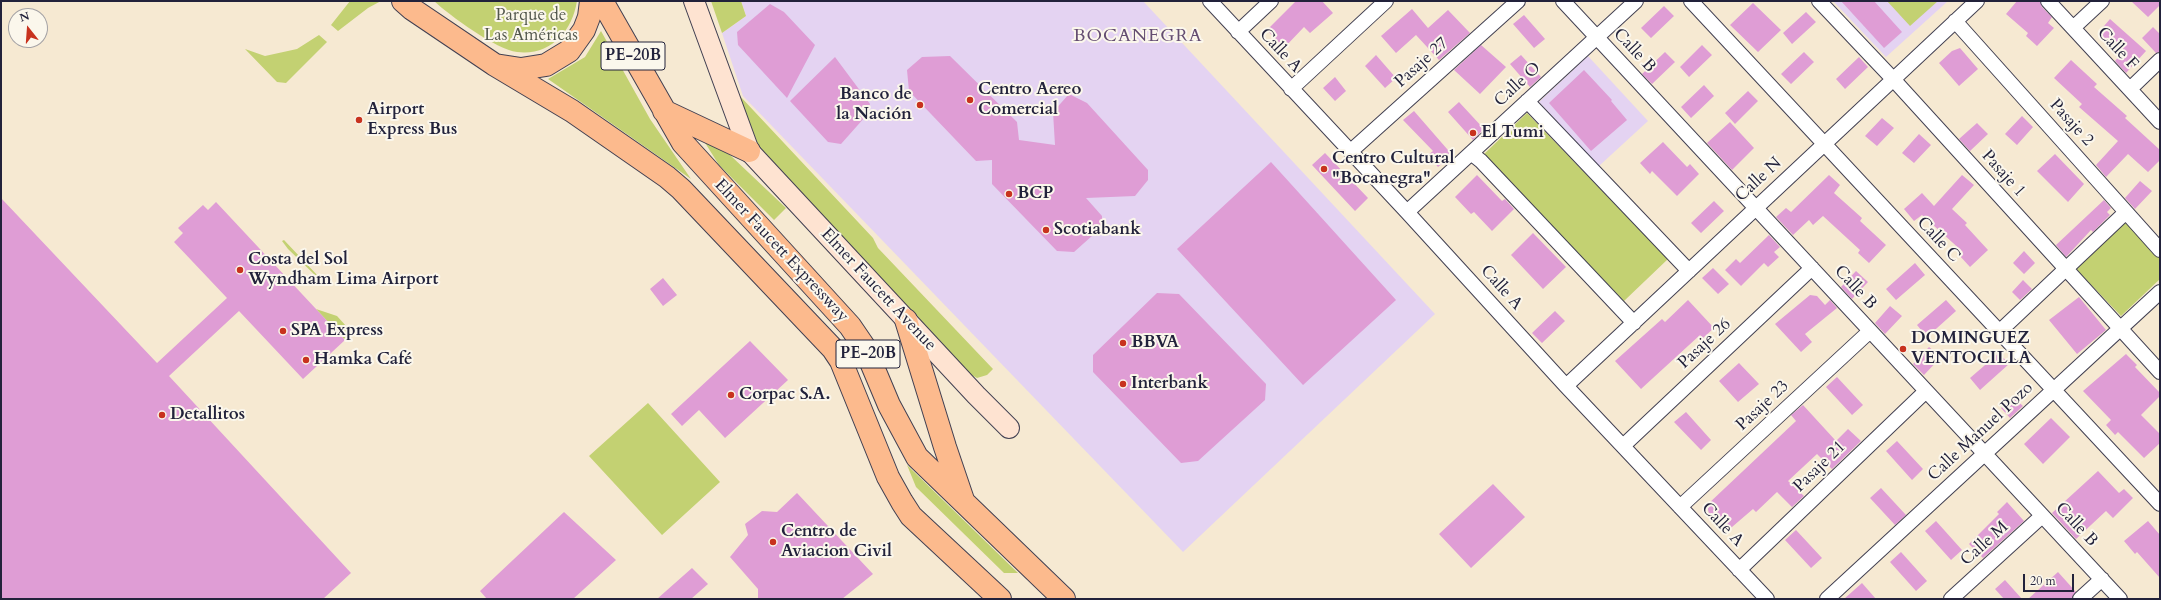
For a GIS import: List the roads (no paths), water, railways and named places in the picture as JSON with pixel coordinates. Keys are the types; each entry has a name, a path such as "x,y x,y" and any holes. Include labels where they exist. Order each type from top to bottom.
{"highway":[{"name":"PE-20B","path":"403,1 412,9 495,65 521,70 534,68 558,59 577,41 589,18 591,1"},
{"name":"Elmer Faucett Expressway","path":"602,1 683,143 850,326 865,348 892,411 917,457 1064,599"},
{"name":"Elmer Faucett Expressway","path":"495,65 572,111 666,177 681,189 771,281 833,349 841,361 888,477 911,516 1000,599"},
{"path":"664,111 749,151"},
{"path":"906,320 964,503"}],"main road":[{"path":"694,1 749,151"},
{"name":"Elmer Faucett Avenue","path":"749,151 976,395 1009,428"}],"street":[{"name":"Calle A","path":"1210,1 1290,89 1351,151 1566,386 1767,599"},
{"path":"1238,32 1271,1"},
{"path":"1290,89 1386,1"},
{"name":"Pasaje 27","path":"1351,151 1518,1"},
{"name":"Calle B","path":"1563,1 2120,599"},
{"name":"Calle O","path":"1407,212 1636,1"},
{"name":"Calle C","path":"1691,1 2160,504"},
{"name":"Pasaje 1","path":"1819,1 1893,79 2160,372"},
{"name":"Calle N","path":"1566,386 1977,1"},
{"name":"Calle F","path":"2048,1 2160,122"},
{"path":"2073,28 2102,1"},
{"name":"Pasaje 2","path":"1955,21 2160,250"},
{"path":"2130,89 2160,60"},
{"path":"1527,101 1689,270"},
{"path":"1471,153 1481,161 1634,323"},
{"path":"1999,332 2126,212"},
{"name":"Pasaje 26","path":"1623,446 1812,268"},
{"name":"Calle Manuel Pozo","path":"1827,599 2160,292"},
{"name":"Pasaje 23","path":"1680,507 1870,331"},
{"name":"Pasaje 21","path":"1739,570 1926,391"},
{"name":"Calle M","path":"1951,599 2042,516"},
{"path":"2080,599 2102,579"}],"place":[{"name":"Centro Aereo Comercial","path":"970,100"},
{"name":"Banco de la Nación","path":"920,105"},
{"name":"Airport Express Bus","path":"359,120"},
{"name":"El Tumi","path":"1473,133"},
{"name":"Centro Cultural \"Bocanegra\"","path":"1324,169"},
{"name":"BCP","path":"1009,194"},
{"name":"Scotiabank","path":"1046,230"},
{"name":"Costa del Sol Wyndham Lima Airport","path":"240,270"},
{"name":"SPA Express","path":"283,331"},
{"name":"BBVA","path":"1123,343"},
{"name":"DOMINGUEZ VENTOCILLA","path":"1903,349"},
{"name":"Hamka Café","path":"306,360"},
{"name":"Interbank","path":"1123,384"},
{"name":"Corpac S.A.","path":"731,395"},
{"name":"Detallitos","path":"162,415"},
{"name":"Centro de Aviacion Civil","path":"773,542"}],"district":[{"name":"BOCANEGRA","path":"1138,37"}],"park label":[{"name":"Parque de Las Américas","path":"531,26"}]}
